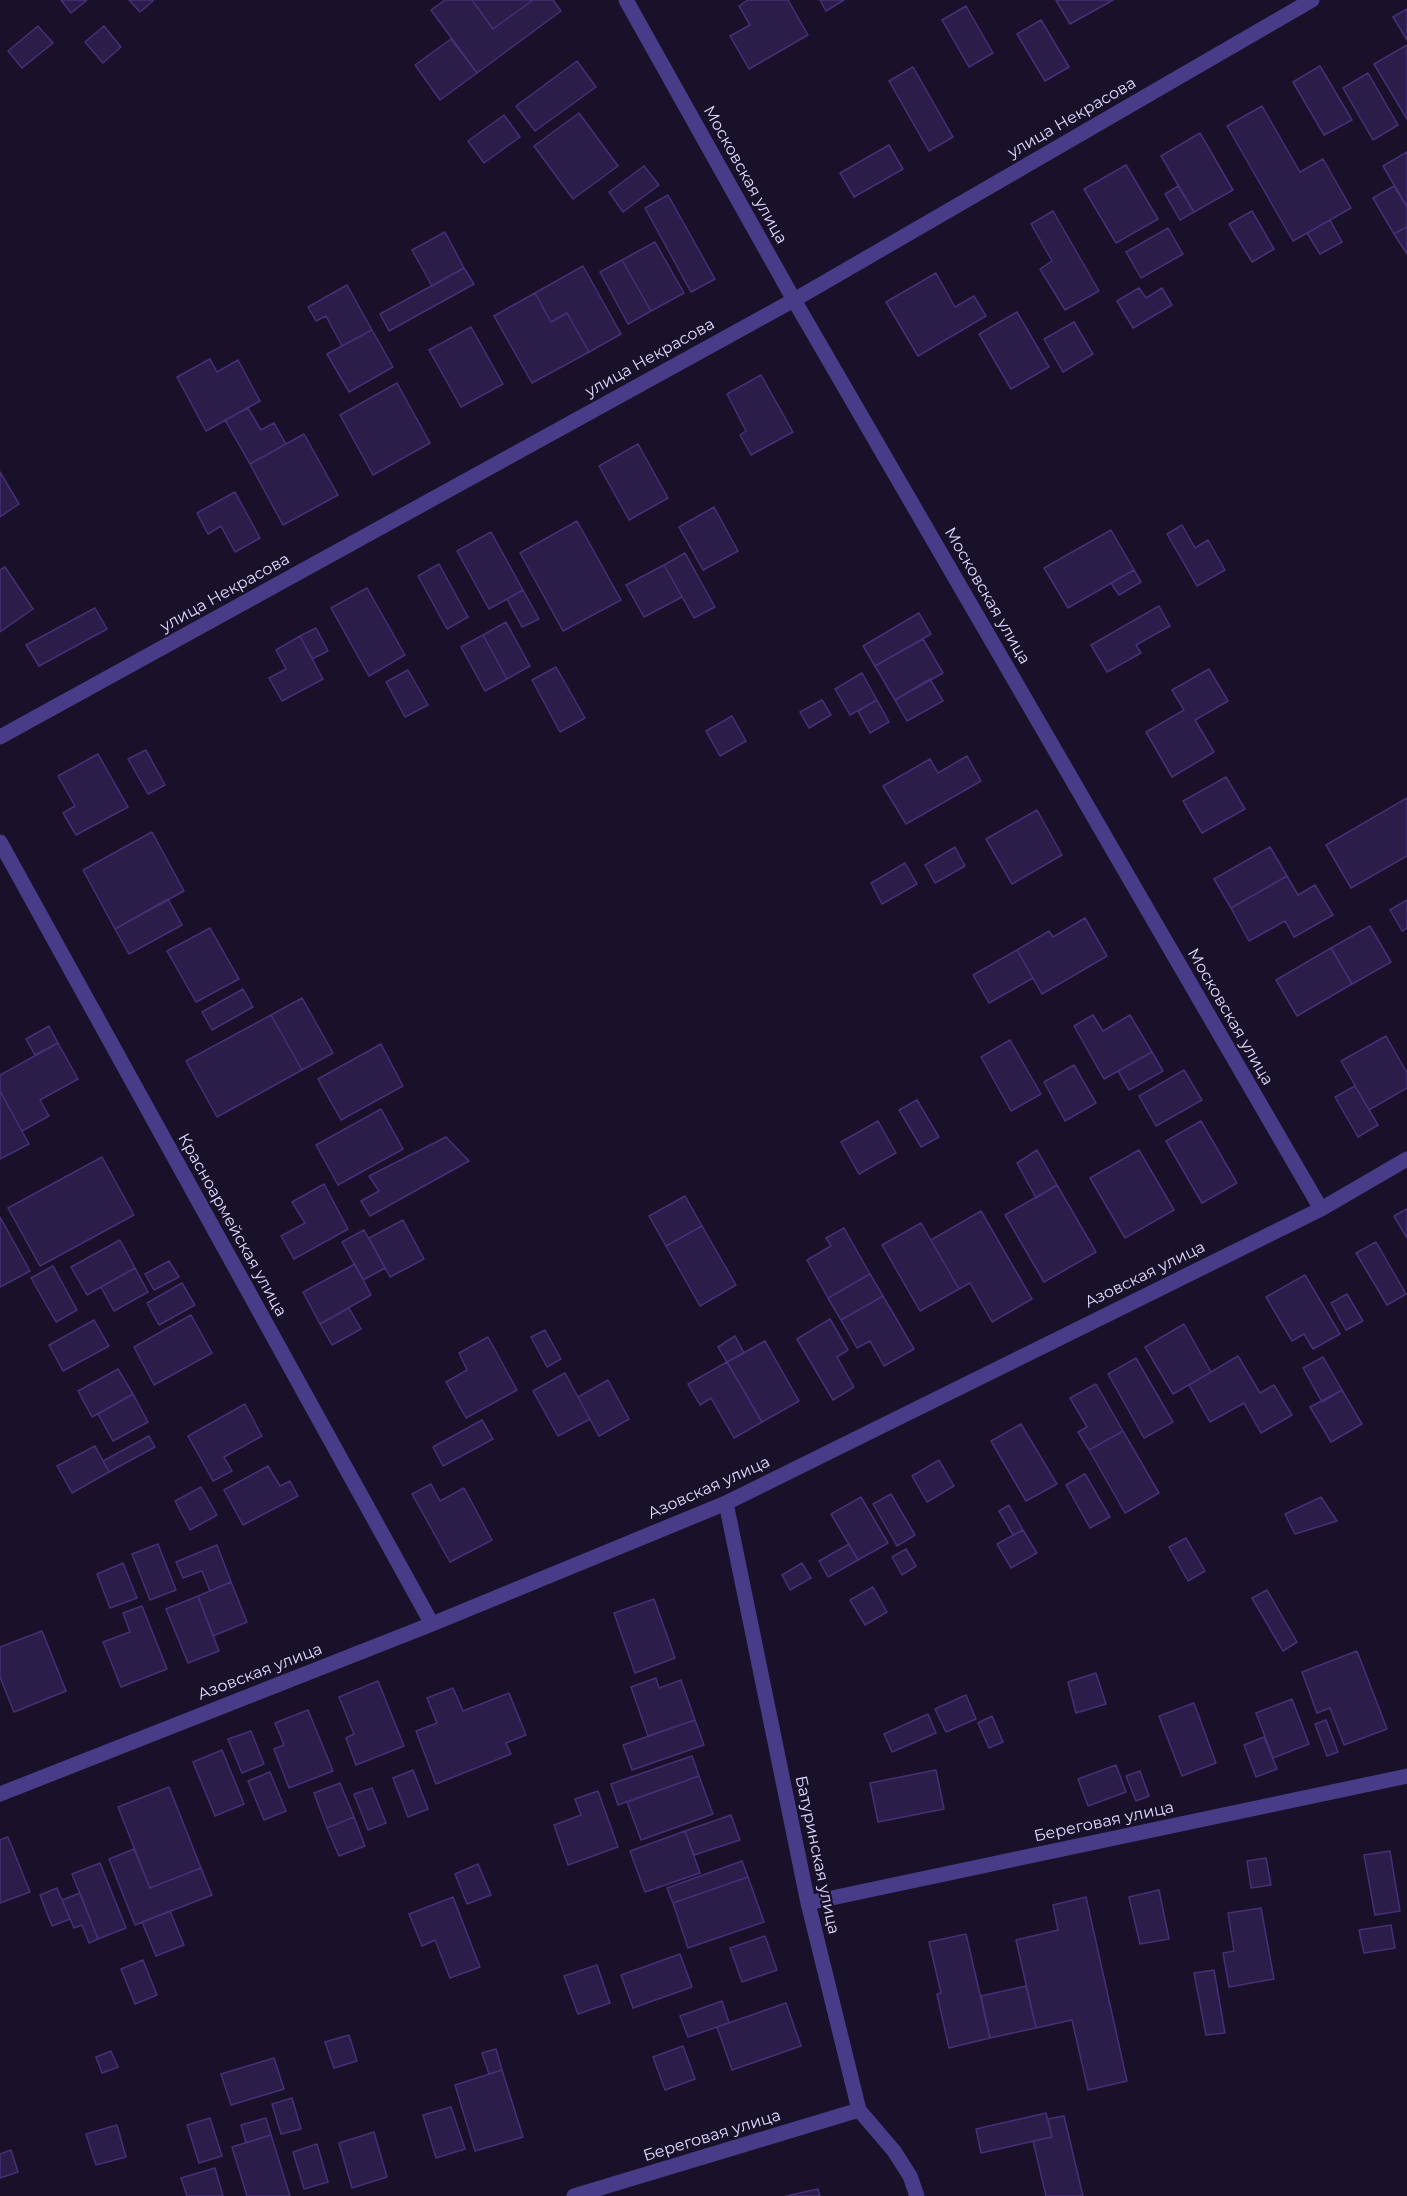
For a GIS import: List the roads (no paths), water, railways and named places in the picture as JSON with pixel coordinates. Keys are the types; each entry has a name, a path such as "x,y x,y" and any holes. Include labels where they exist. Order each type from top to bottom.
{"street":[{"name":"Московская улица","path":"626,0 794,300 1320,1209"},
{"name":"улица Некрасова","path":"0,737 794,300 1312,0"},
{"name":"Красноармейская улица","path":"0,842 432,1624"},
{"name":"Азовская улица","path":"0,1794 432,1624 726,1503 1320,1209 1407,1159"},
{"name":"Батуринская улица","path":"726,1503 808,1903 860,2110 894,2151 910,2176 917,2196"},
{"name":"Береговая улица","path":"808,1903 1407,1776"},
{"name":"Береговая улица","path":"574,2196 860,2110"}]}
